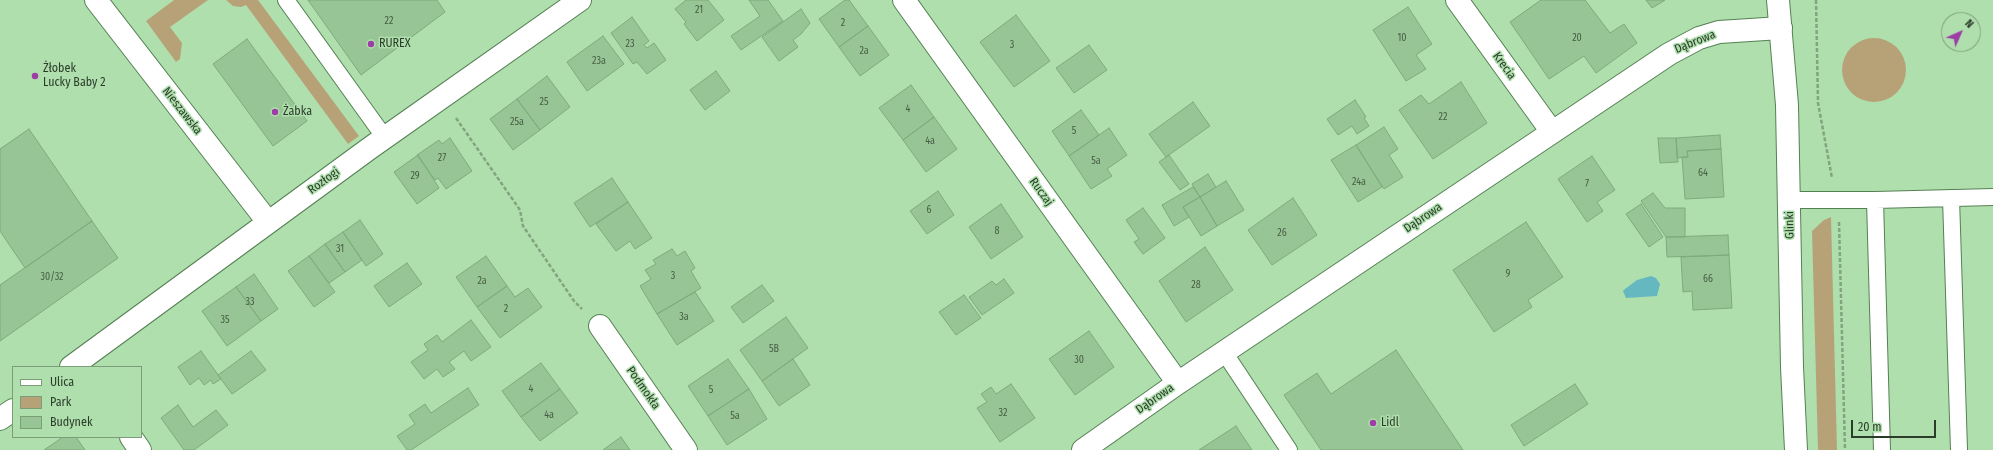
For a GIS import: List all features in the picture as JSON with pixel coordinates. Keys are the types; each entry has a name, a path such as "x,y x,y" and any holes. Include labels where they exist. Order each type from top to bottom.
{"street":[{"name":"Nieszawska","path":"96,0 268,222"},
{"name":"Rozłogi","path":"77,365 268,222 580,0"},
{"name":"Ruczaj","path":"904,0 1178,383"},
{"name":"Krecia","path":"1457,0 1552,132"},
{"name":"Glinki","path":"1778,0 1787,106 1792,367 1796,450"},
{"name":"Dąbrowa","path":"1082,450 1224,352 1683,45 1719,32 1781,28"},
{"name":"Podmokła","path":"600,326 686,450"},
{"path":"0,419 12,411"},
{"path":"131,438 140,450"}],"lane":[{"path":"286,0 385,138"},
{"path":"1790,200 1875,200 1993,197"},
{"path":"1951,198 1959,450"},
{"path":"1875,200 1882,450"},
{"path":"1224,352 1289,450"}],"path":[{"path":"442,98 520,210 523,226 574,301 600,326"}],"green space":[{"path":"174,0 208,0 170,27 182,43 180,59 176,62 146,21"},
{"path":"226,0 258,0 359,136 348,144 246,5 241,7 233,6"},
{"path":"1874,38 1892,44 1900,52 1906,70 1900,88 1892,96 1874,102 1856,96 1848,88 1842,70 1848,52 1856,44"},
{"path":"1831,217 1837,450 1818,450 1812,231 1824,220"}],"water":[{"path":"1651,276 1656,278 1660,284 1657,296 1626,298 1623,291 1625,289 1637,280"}],"building":[{"name":"RUREX","path":"308,0 437,0 445,12 361,75"},
{"path":"686,0 708,0 724,20 697,41 684,24 686,22 675,9"},
{"path":"749,0 768,0 783,21 741,50 731,36 760,16"},
{"path":"845,0 849,0 868,26 839,47 819,19"},
{"path":"1541,0 1585,0 1610,33 1624,24 1637,43 1596,73 1584,56 1549,79 1510,22"},
{"path":"1646,0 1665,0 1652,8"},
{"path":"1408,7 1432,44 1416,55 1426,69 1406,81 1373,30"},
{"path":"801,9 810,23 801,34 793,40 798,47 779,61 762,37"},
{"path":"1016,15 1050,61 1014,87 980,42"},
{"path":"632,17 649,41 644,45 647,48 654,43 666,60 647,74 637,62 633,64 611,33"},
{"path":"868,26 889,55 860,76 839,47"},
{"path":"603,36 624,64 587,91 567,62"},
{"path":"247,39 307,121 273,146 213,64"},
{"path":"1089,45 1107,70 1074,93 1056,68"},
{"path":"716,71 730,91 705,110 690,90"},
{"path":"547,76 570,107 540,130 517,99"},
{"path":"1461,82 1487,123 1433,159 1399,110 1421,95 1429,104"},
{"path":"911,85 934,117 903,140 879,108"},
{"path":"517,99 540,130 513,150 490,119"},
{"path":"1355,100 1366,117 1364,118 1369,126 1357,134 1352,126 1338,135 1327,119"},
{"path":"1193,102 1210,126 1166,157 1149,134"},
{"path":"1081,110 1099,135 1069,156 1052,131"},
{"path":"934,117 957,149 926,172 903,140"},
{"path":"1384,127 1398,149 1389,155 1403,177 1384,189 1356,145"},
{"path":"1109,128 1127,155 1107,169 1112,176 1091,189 1069,156"},
{"path":"29,129 92,221 25,268 0,231 0,149"},
{"path":"1720,135 1721,149 1687,151 1688,157 1677,158 1676,138"},
{"path":"450,138 472,171 446,189 438,178 435,180 417,155 439,140 442,144"},
{"path":"1658,138 1676,138 1678,162 1660,163"},
{"path":"1356,145 1382,187 1358,202 1331,160"},
{"path":"1721,149 1724,197 1685,199 1682,157 1688,157 1687,151"},
{"path":"418,155 439,188 417,204 394,172"},
{"path":"1169,155 1189,184 1180,190 1159,162"},
{"path":"1592,156 1615,190 1597,202 1603,211 1587,222 1558,179"},
{"path":"1208,174 1216,187 1200,197 1192,184"},
{"path":"612,178 628,202 590,227 574,203"},
{"path":"1226,181 1244,210 1217,226 1200,197"},
{"path":"1193,187 1200,197 1183,207 1189,217 1174,226 1162,205"},
{"path":"938,191 954,215 927,234 910,211"},
{"path":"1653,193 1665,208 1685,208 1685,237 1666,237 1641,201"},
{"path":"1200,197 1217,226 1201,236 1183,207"},
{"path":"1293,198 1317,235 1272,265 1248,230"},
{"path":"628,202 652,238 635,249 630,241 616,251 596,224"},
{"path":"1001,204 1023,237 991,259 969,227"},
{"path":"1641,204 1663,237 1649,247 1626,214"},
{"path":"1143,208 1165,238 1143,254 1134,242 1139,239 1126,220"},
{"path":"360,220 383,254 366,266 343,232"},
{"path":"92,221 118,258 0,341 0,285"},
{"path":"1526,222 1563,277 1528,300 1532,307 1494,332 1453,270"},
{"path":"343,232 362,260 345,272 325,244"},
{"path":"1728,235 1729,255 1667,257 1666,237"},
{"path":"325,244 345,272 329,283 309,256"},
{"path":"1205,247 1233,290 1186,322 1159,281"},
{"path":"672,249 677,256 685,251 695,268 691,271 701,288 657,314 640,286 651,279 645,270 656,264 653,260"},
{"path":"1729,255 1732,308 1693,310 1692,291 1683,292 1681,257"},
{"path":"309,256 335,292 314,307 288,271"},
{"path":"486,256 507,286 477,307 456,277"},
{"path":"407,263 422,284 389,307 374,286"},
{"path":"254,274 278,309 261,321 236,287"},
{"path":"1004,279 1014,293 982,315 969,297 992,281 996,285"},
{"path":"762,285 774,301 743,323 731,307"},
{"path":"507,286 515,297 528,288 542,307 500,338 477,307"},
{"path":"236,287 261,321 227,346 202,311"},
{"path":"695,292 714,321 677,345 657,314"},
{"path":"964,295 981,318 956,335 939,312"},
{"path":"786,317 808,348 762,381 740,350"},
{"path":"471,320 491,347 471,361 464,351 449,362 455,369 443,377 437,369 424,379 411,362 428,350 424,344 437,335 442,342"},
{"path":"1089,331 1114,367 1075,395 1049,359"},
{"name":"Lidl","path":"1396,350 1463,450 1321,450 1284,395 1317,373 1331,394"},
{"path":"201,351 221,379 213,384 211,380 204,385 199,378 190,385 178,367"},
{"path":"251,351 266,370 232,394 218,375"},
{"path":"728,359 749,389 708,416 688,386"},
{"path":"793,359 810,385 779,406 762,381"},
{"path":"541,363 560,389 521,417 502,391"},
{"path":"1011,384 1035,418 1000,442 977,408 987,402 981,394 991,387 996,394"},
{"path":"1575,384 1588,404 1524,446 1511,425"},
{"path":"468,388 479,405 411,450 407,450 397,436 415,424 409,415 425,404 431,413"},
{"path":"560,389 578,413 540,441 521,417"},
{"path":"749,389 767,419 727,445 708,416"},
{"path":"178,405 193,427 216,410 228,425 194,450 184,450 161,418"},
{"path":"1236,426 1252,450 1199,450"},
{"path":"621,437 630,450 603,450"},
{"path":"62,438 77,438 85,450 44,450"}],"place":[{"name":"RUREX","path":"371,44"},
{"name":"Żłobek Lucky Baby 2","path":"35,76"},
{"name":"Żabka","path":"275,112"},
{"name":"Lidl","path":"1373,423"}]}
